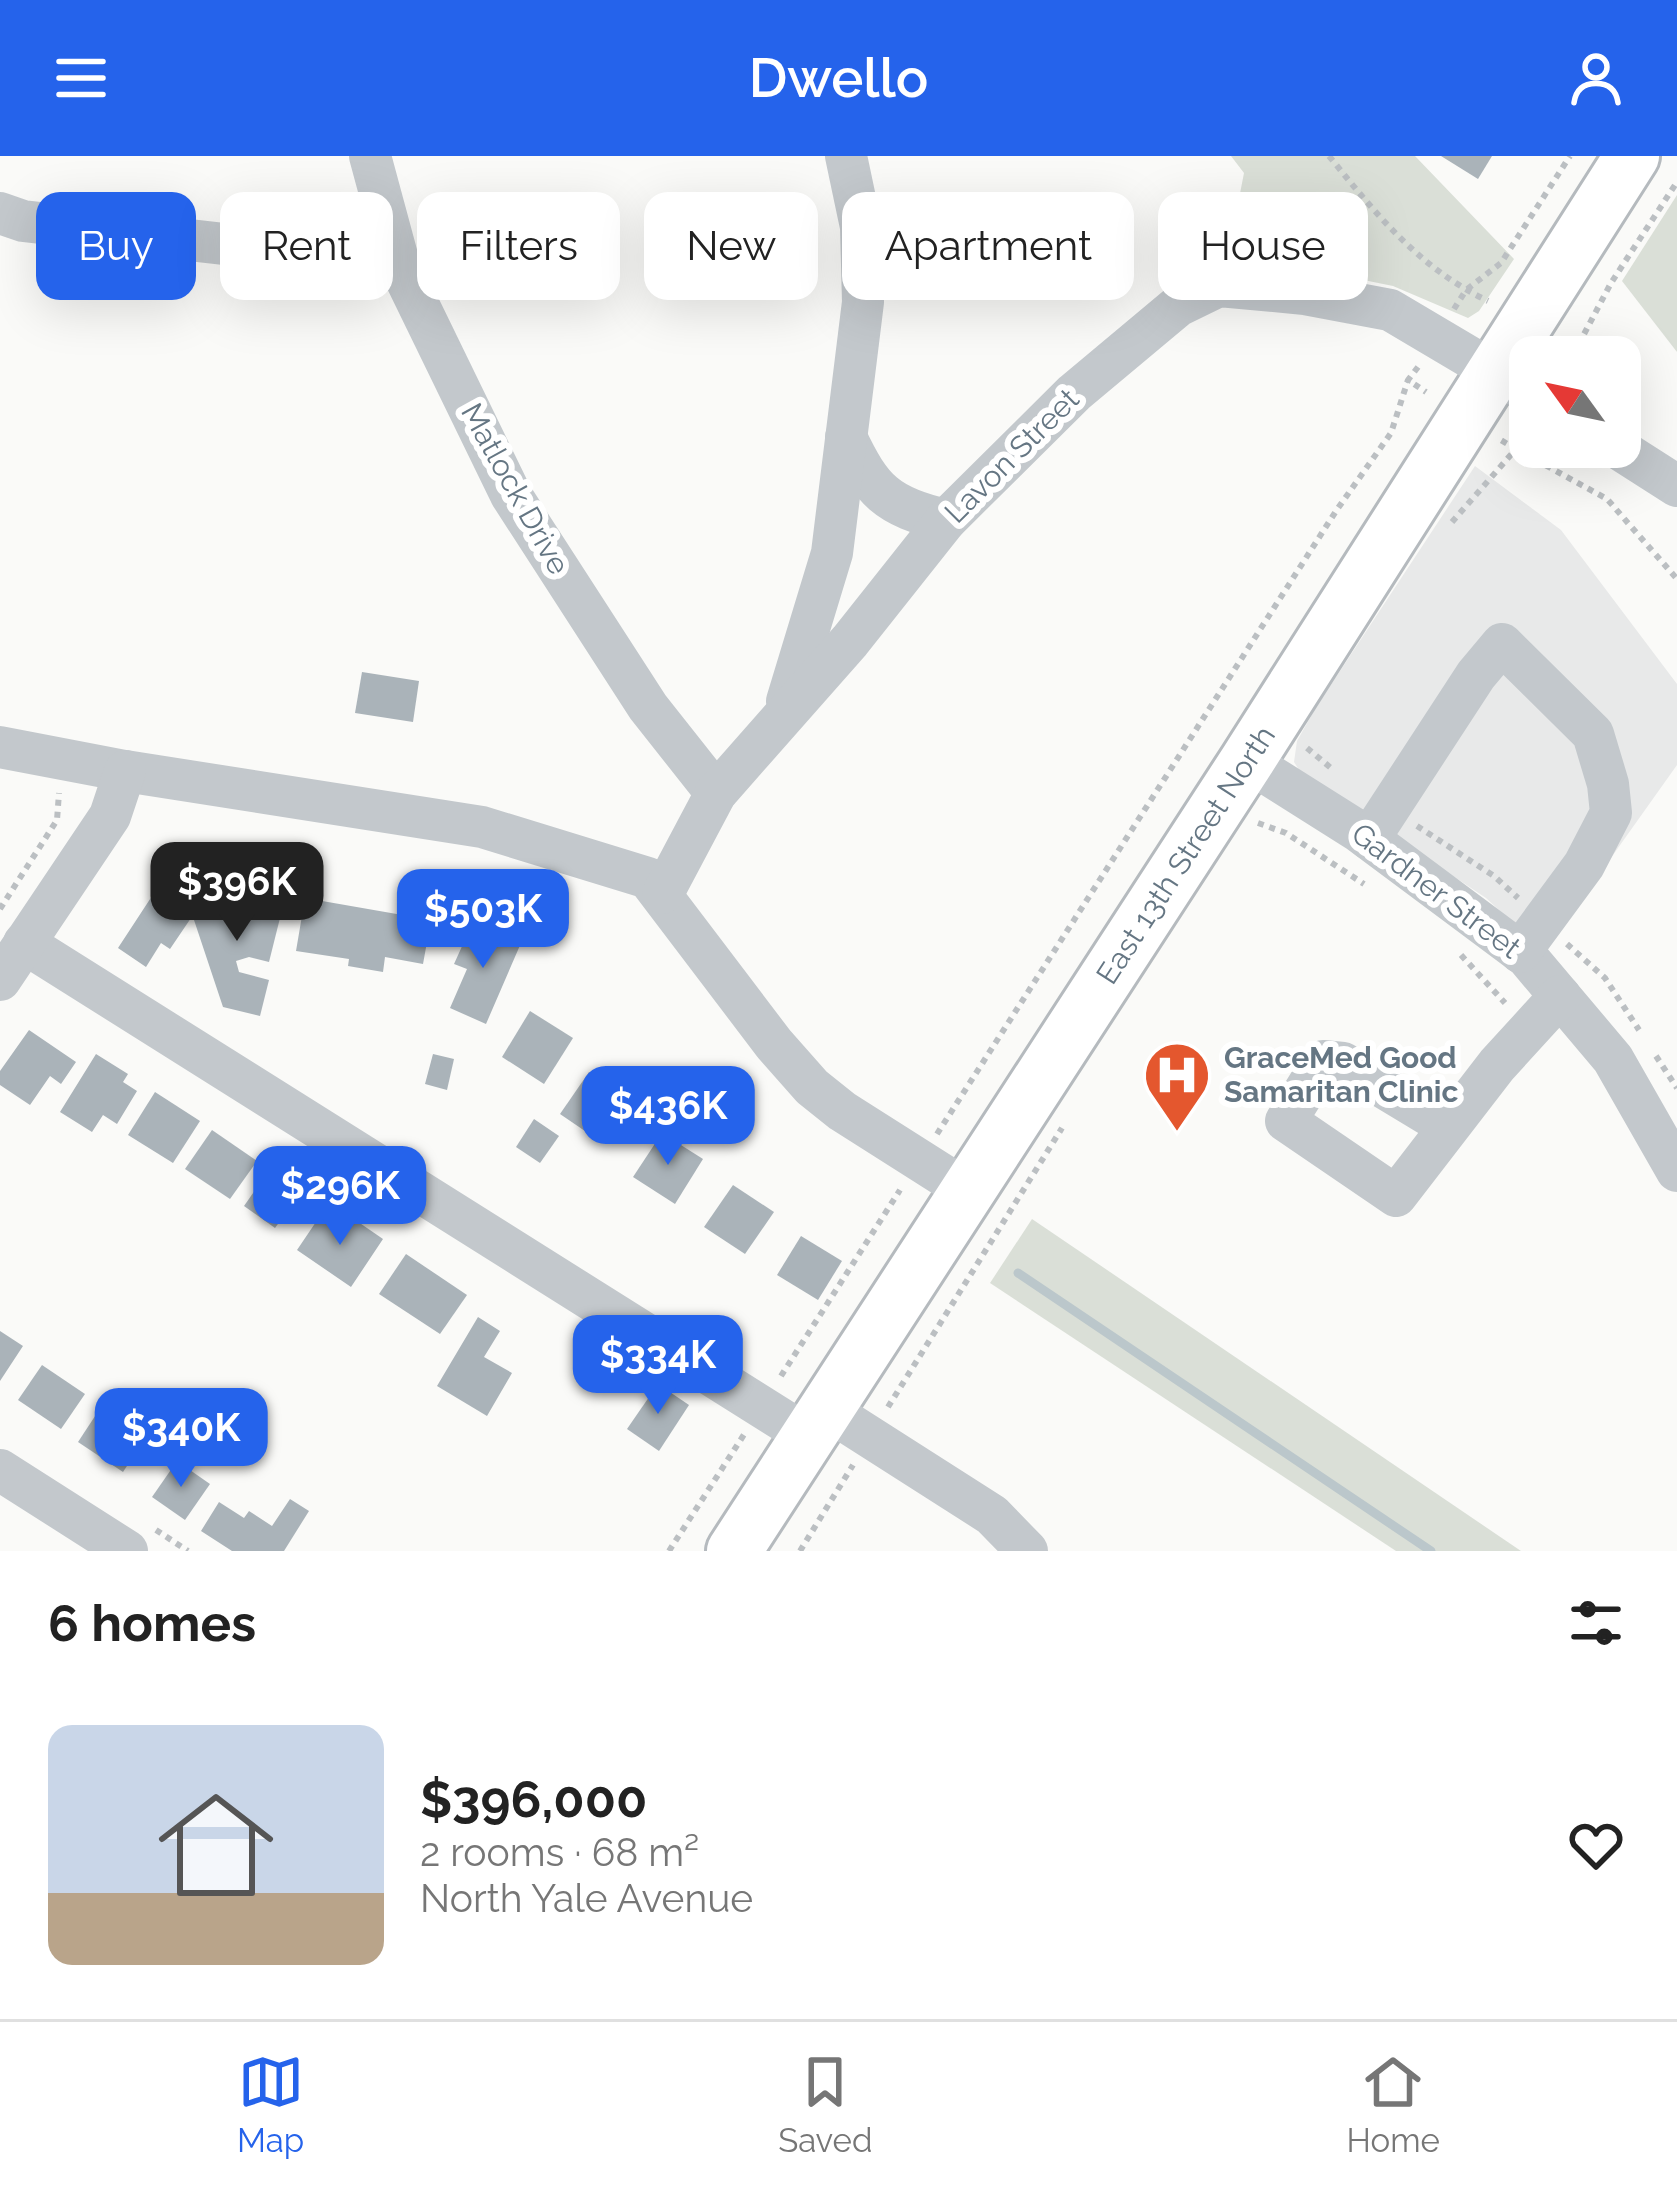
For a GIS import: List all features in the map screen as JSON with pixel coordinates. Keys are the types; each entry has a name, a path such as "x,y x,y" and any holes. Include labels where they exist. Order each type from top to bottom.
{"main road":[{"name":"East 13th Street North","path":"1536,336 1632,156"},
{"name":"East 13th Street North","path":"734,1551 834,1427 968,1192 1265,772 1509,387"}],"street":[{"name":"Matlock Drive","path":"370,156 380,192"},
{"path":"781,719 832,553 863,302 861,227 846,156"},
{"path":"0,213 23,221 220,243"},
{"name":"Matlock Drive","path":"393,240 400,268 511,495 648,707 716,793"},
{"name":"Lavon Street","path":"663,893 716,793 946,520 1074,393 1178,306 1219,286 1305,294 1390,310 1509,380"},
{"path":"846,437 875,490 909,512 946,520"},
{"path":"1641,463 1677,486"},
{"path":"1369,839 1476,675 1502,644 1593,734 1611,813 1584,865 1520,952"},
{"path":"0,747 482,827 648,878 812,1087 968,1192"},
{"path":"0,980 12,926 110,816 125,771"},
{"name":"Gardner Street","path":"1265,772 1369,839 1520,952 1612,1058 1677,1171"},
{"path":"12,926 761,1407 834,1427 992,1515 1027,1551"},
{"path":"1449,1127 1560,996"},
{"path":"0,1470 127,1551"}],"path":[{"path":"1329,156 1404,246 1488,301"},
{"path":"1451,315 1466,290 1502,263 1570,156"},
{"path":"1583,336 1677,182"},
{"path":"669,1551 1336,511 1391,433 1408,380 1426,355"},
{"path":"1408,380 1426,392"},
{"path":"1499,439 1509,444"},
{"path":"1450,525 1509,456"},
{"path":"1551,468 1607,500 1675,575"},
{"path":"1306,748 1265,772 1258,823 1286,833 1383,896"},
{"path":"12,926 57,820 59,793"},
{"path":"1454,947 1507,1005"},
{"path":"800,1551 834,1427 1072,1114"}],"shaded area":[{"path":"1231,156 1415,156 1514,259 1479,311 1468,318 1393,286 1368,281 1368,192 1240,192 1244,173"},
{"path":"1677,195 1677,352 1622,281"},
{"path":"1475,466 1561,530 1677,684 1677,765 1544,952 1486,898 1303,776 1294,762 1297,741 1315,709"},
{"path":"1032,1219 1521,1551 1396,1551 990,1283"}],"building":[{"path":"1441,156 1492,156 1478,179"},
{"path":"362,672 419,681 413,722 355,713"},
{"path":"218,883 233,927 242,892 284,902 269,962 249,957 236,961 239,972 269,980 260,1016 223,1007 194,920 197,911 190,892"},
{"path":"154,893 191,918 170,949 161,943 146,967 118,948"},
{"path":"305,898 431,920 423,964 385,957 383,972 348,966 349,959 296,951"},
{"path":"473,922 521,943 486,1024 450,1008 467,969 454,964"},
{"path":"530,1011 573,1038 544,1084 502,1057"},
{"path":"29,1030 76,1062 61,1084 50,1076 30,1105 0,1085 0,1071"},
{"path":"96,1054 128,1074 123,1082 137,1091 117,1124 103,1115 92,1132 60,1112"},
{"path":"433,1054 454,1059 447,1090 425,1084"},
{"path":"589,1072 630,1100 601,1142 560,1114"},
{"path":"155,1092 200,1121 173,1163 128,1135"},
{"path":"534,1119 559,1136 540,1163 516,1147"},
{"path":"212,1130 257,1161 230,1199 185,1169"},
{"path":"662,1133 703,1159 675,1204 633,1177"},
{"path":"267,1173 299,1195 275,1228 244,1206"},
{"path":"733,1185 774,1212 745,1254 704,1227"},
{"path":"322,1213 344,1228 351,1217 383,1239 351,1287 297,1250"},
{"path":"801,1236 842,1261 818,1300 777,1275"},
{"path":"406,1254 467,1295 440,1334 379,1294"},
{"path":"478,1317 500,1331 484,1357 512,1373 487,1416 437,1386"},
{"path":"0,1331 23,1346 0,1381"},
{"path":"621,1355 644,1368 630,1393 606,1380"},
{"path":"42,1365 85,1394 61,1429 18,1400"},
{"path":"658,1384 689,1405 659,1451 627,1429"},
{"path":"99,1410 144,1440 123,1472 78,1442"},
{"path":"177,1461 210,1484 185,1520 152,1497"},
{"path":"290,1499 309,1511 284,1551 232,1551 201,1531 219,1502 244,1518 249,1511 272,1526"}],"waterway":[{"path":"1018,1273 1431,1551"}],"place":[{"name":"GraceMed Good Samaritan Clinic","path":"1177,1134"}]}
